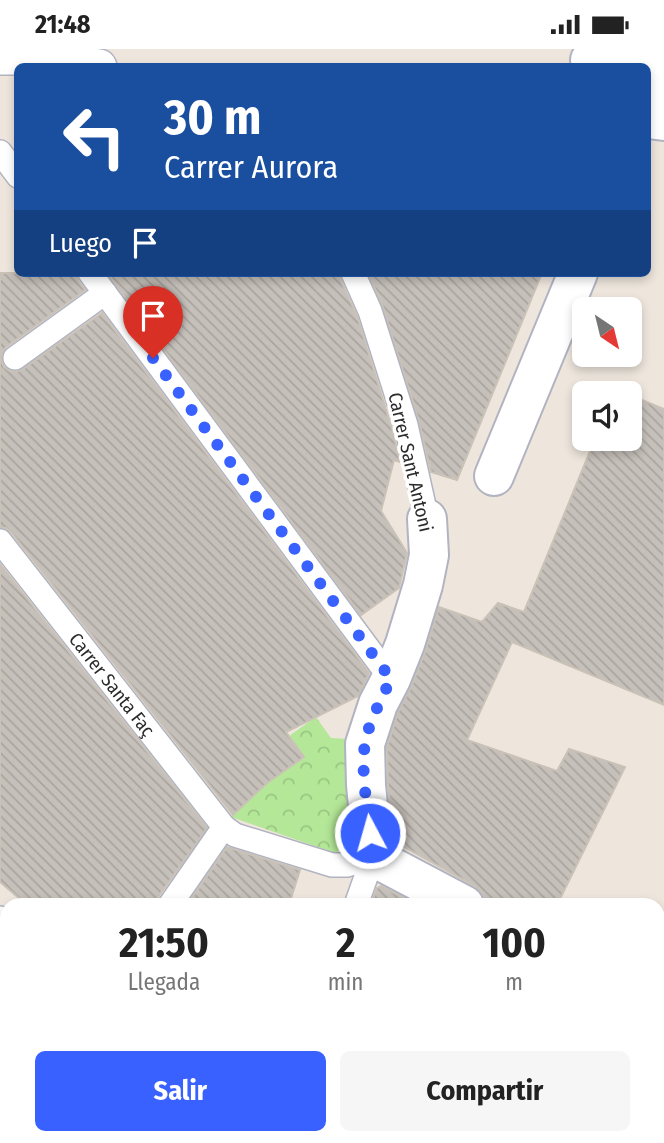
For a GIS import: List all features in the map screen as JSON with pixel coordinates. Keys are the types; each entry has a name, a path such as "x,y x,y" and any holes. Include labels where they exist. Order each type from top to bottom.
{"street":[{"path":"589,58 627,61 648,55 655,49"},
{"path":"0,57 37,57 72,63"},
{"path":"651,89 664,65"},
{"path":"494,476 576,277"},
{"name":"Carrer Sant Antoni","path":"373,857 365,744 378,704 391,679 412,622 428,565 427,519"},
{"path":"373,857 451,898"}],"lane":[{"path":"0,152 14,171"},
{"path":"93,277 391,679"},
{"name":"Carrer Sant Antoni","path":"355,277 370,311 406,425 427,519"},
{"path":"15,358 105,293"},
{"name":"Carrer Santa Faç","path":"0,541 224,827 235,835 332,865 347,865 373,857"},
{"path":"175,898 224,827"},
{"path":"358,898 373,857"}],"green space":[{"path":"316,717 331,738 350,739 356,840 335,853 231,817 267,783 304,758 289,736"}],"building":[{"path":"0,273 14,273 14,277 77,277 85,290 6,347 1,359 4,367 16,372 23,369 102,313 369,673 358,696 286,732 304,757 267,783 233,815 11,532 0,527"},
{"path":"110,277 340,277 357,316 400,462 394,460 381,511 407,553 399,588 361,615"},
{"path":"370,277 540,277 457,480 431,472 419,421 383,307"},
{"path":"642,400 664,409 664,705 512,642 467,740 557,771 569,749 625,767 560,898 484,898 475,886 393,841 387,747 398,712 425,652 439,607 482,622 498,603 524,612 590,451 642,451"},
{"path":"0,564 207,828 158,898 19,898 0,882"},
{"path":"227,847 300,870 291,898 192,898"},
{"path":"381,886 404,898 373,898 377,888"}],"route":[{"path":"153,358 391,679 378,704 365,744 370,833"}]}
